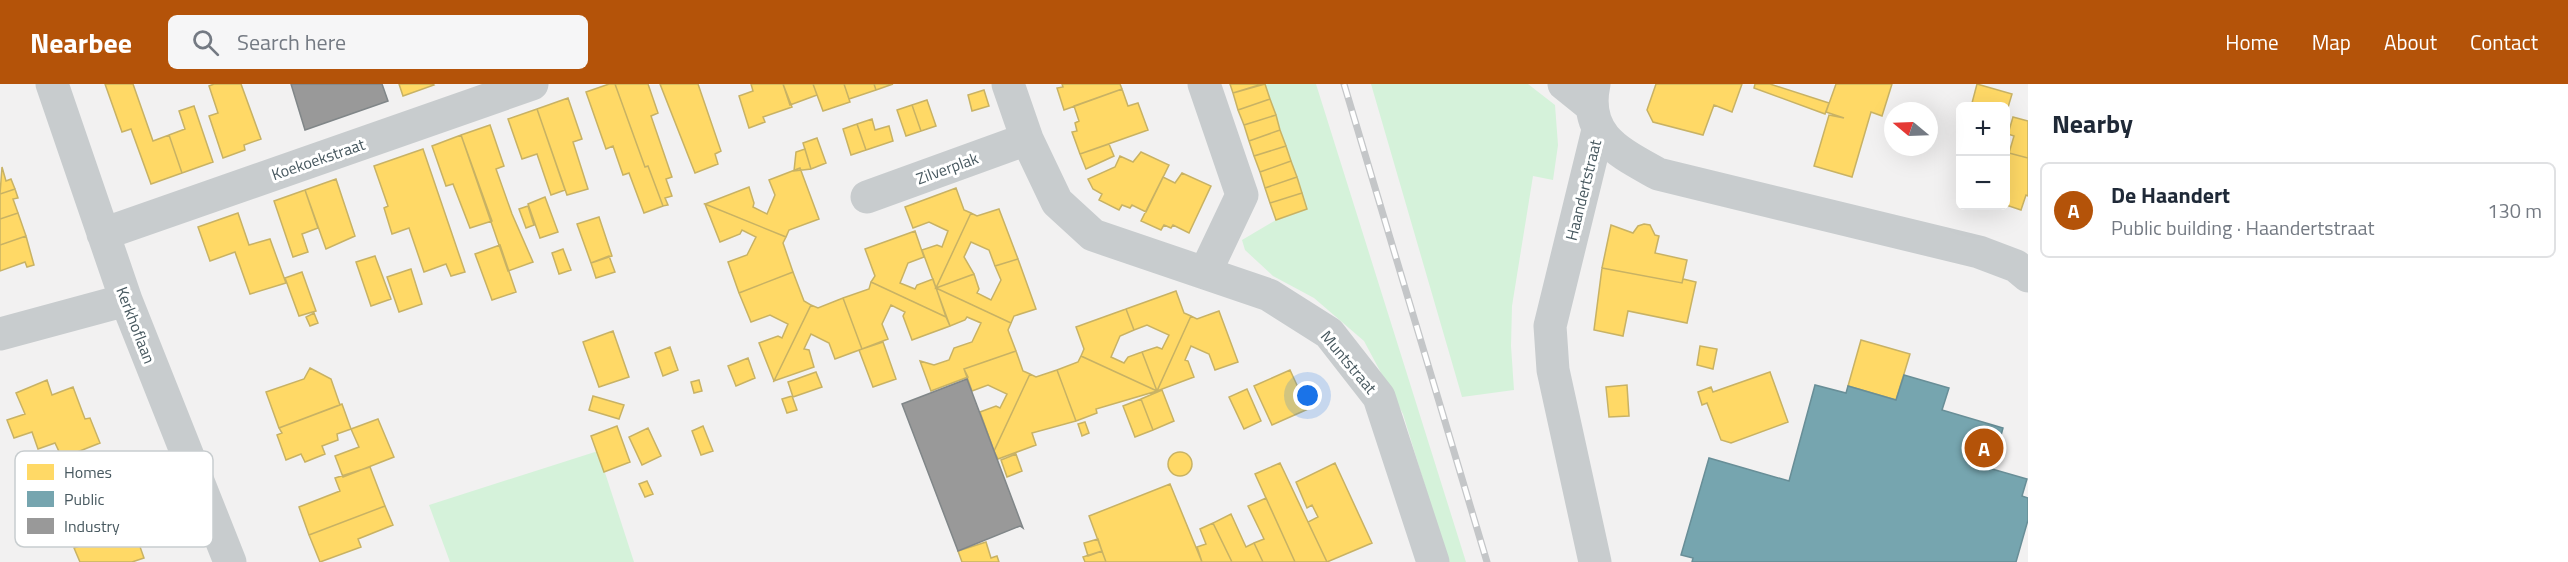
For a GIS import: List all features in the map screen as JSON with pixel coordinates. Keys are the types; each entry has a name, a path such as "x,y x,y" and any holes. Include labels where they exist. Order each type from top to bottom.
{"street":[{"name":"Kerkhoflaan","path":"52,84 126,300 186,451"},
{"name":"Koekoekstraat","path":"104,234 532,84"},
{"path":"1008,84 1027,139"},
{"path":"1204,84 1242,195 1205,273"},
{"path":"1564,84 1594,106"},
{"name":"Haandertstraat","path":"1594,106 1617,152 1658,174 1979,252 2016,266 2028,276"},
{"name":"Haandertstraat","path":"1594,106 1550,326 1553,370 1595,562"},
{"name":"Zilverplak","path":"867,196 1027,139"},
{"name":"Muntstraat","path":"1027,139 1057,202 1093,235 1269,295 1329,333 1379,397 1433,562"},
{"path":"0,334 126,300"},
{"name":"Kerkhoflaan","path":"213,519 230,562"}],"green space":[{"path":"1265,84 1316,84 1466,562 1448,562 1403,414 1364,341 1314,298 1273,276 1245,250 1242,240 1276,220 1307,209"},
{"path":"1371,84 1528,84 1555,105 1558,145 1553,180 1533,176 1512,306 1511,346 1514,390 1462,397"},
{"path":"598,451 634,562 450,562 429,505"}],"building: Homes":[{"path":"105,84 133,84 153,141 169,135 182,173 151,184 131,129 122,132"},
{"path":"241,84 261,139 244,145 245,150 223,158 209,116 218,113 209,86"},
{"path":"399,84 433,84 434,85 403,96"},
{"path":"615,84 645,167 648,166 663,206 644,213 629,173 623,175 613,146 606,149 586,92"},
{"path":"615,84 648,84 658,113 651,116 672,177 666,179 672,196 665,198 668,205 663,206 648,166 645,167"},
{"path":"660,84 698,84 721,151 715,154 718,164 695,173"},
{"path":"751,84 783,84 792,107 763,117 765,122 749,128 739,96 753,91"},
{"path":"783,84 813,84 817,95 790,105"},
{"path":"813,84 844,84 850,102 823,111"},
{"path":"844,84 874,84 876,90 849,99"},
{"path":"874,84 893,84 876,90"},
{"path":"1062,84 1120,84 1122,89 1064,110 1057,88 1063,87"},
{"path":"1230,84 1262,84 1233,93"},
{"path":"1265,84 1270,99 1238,110 1233,93"},
{"path":"1656,84 1742,84 1732,112 1714,105 1703,135 1653,122 1647,110"},
{"path":"1755,84 1770,84 1829,103 1825,114 1754,88"},
{"path":"1836,84 1892,84 1886,102 1884,102 1882,116 1871,112 1852,177 1814,166 1829,115 1844,118 1826,112"},
{"path":"1977,84 2012,94 2010,102 1972,102"},
{"path":"1122,89 1128,106 1138,103 1148,130 1080,154 1072,132 1077,131 1075,123 1079,121 1074,106"},
{"path":"984,90 989,106 972,111 968,95"},
{"path":"568,98 582,139 573,142 588,189 567,195 537,109"},
{"path":"1270,99 1276,115 1244,125 1238,110"},
{"path":"927,100 936,126 921,131 912,105"},
{"path":"912,105 921,131 906,136 897,110"},
{"path":"194,106 213,162 182,173 169,135 185,129 179,111"},
{"path":"537,109 565,190 551,195 537,154 522,159 508,119"},
{"path":"1276,115 1280,130 1249,141 1244,125"},
{"path":"2013,117 2028,121 2028,158 2010,153 2014,136 2010,135"},
{"path":"872,119 875,130 889,126 893,141 866,150 857,124"},
{"path":"857,124 866,150 851,155 843,129"},
{"path":"490,125 504,166 496,169 533,262 508,271 461,135"},
{"path":"1280,130 1286,146 1254,156 1249,141"},
{"path":"461,135 492,221 470,228 453,184 446,186 432,146"},
{"path":"817,138 826,163 811,169 803,143"},
{"path":"1109,144 1114,156 1086,169 1080,154"},
{"path":"1286,146 1291,161 1260,172 1254,156"},
{"path":"423,149 465,272 451,276 446,264 424,272 409,228 392,234 384,208 388,206 374,166"},
{"path":"805,149 811,169 794,171 796,152"},
{"path":"1141,152 1169,165 1146,212 1132,205 1130,208 1122,205 1119,210 1099,200 1102,194 1093,189 1088,179 1115,167 1120,156 1133,162"},
{"path":"2010,153 2028,158 2028,196 2026,195 2021,210 2010,206"},
{"path":"1291,161 1297,177 1265,188 1260,172"},
{"path":"2,167 6,181 11,179 15,189 0,194"},
{"path":"800,168 819,219 789,230 786,237 705,204 749,187 753,207 767,214 775,195 769,180"},
{"path":"1182,173 1211,186 1189,233 1173,225 1171,228 1164,225 1161,230 1141,221 1163,177 1175,183"},
{"path":"1297,177 1302,193 1270,203 1265,188"},
{"path":"336,179 355,236 326,249 305,190"},
{"path":"956,188 964,210 971,213 936,288 922,250 937,245 942,247 948,231 929,222 913,228 905,207"},
{"path":"15,189 18,198 13,199 18,213 0,219 0,194"},
{"path":"305,190 318,228 302,234 308,252 293,257 274,201"},
{"path":"1302,193 1307,209 1276,220 1270,203"},
{"path":"545,197 558,232 540,238 528,204"},
{"path":"705,204 786,237 783,243 793,272 739,293 728,262 747,255 756,237 742,230 740,234 720,242"},
{"path":"528,206 534,225 526,228 519,209"},
{"path":"999,209 1018,259 995,266 989,250 971,242 964,257 974,274 936,288 971,213 977,216"},
{"path":"18,213 26,236 0,245 0,219"},
{"path":"238,213 249,245 270,239 286,283 250,294 235,252 210,261 198,227"},
{"path":"599,217 612,256 591,263 577,224"},
{"path":"1611,225 1633,233 1638,226 1650,225 1655,235 1659,236 1655,253 1687,260 1682,283 1602,268"},
{"path":"915,231 924,257 908,263 900,283 915,289 917,285 933,279 946,317 871,282 875,276 865,249"},
{"path":"26,236 34,265 27,267 25,262 0,271 0,245"},
{"path":"500,245 516,292 492,300 475,254"},
{"path":"563,249 571,270 559,274 552,253"},
{"path":"375,256 391,299 371,306 356,262"},
{"path":"609,256 615,272 596,278 591,263"},
{"path":"1018,259 1036,309 1014,316 1011,323 936,288 974,274 979,289 977,293 991,300 1001,280 995,266"},
{"path":"1602,268 1682,283 1683,279 1696,282 1687,323 1628,311 1623,336 1594,330"},
{"path":"411,269 422,304 399,312 387,277"},
{"path":"302,272 316,311 299,316 285,278"},
{"path":"793,272 804,301 811,305 774,381 759,343 778,336 782,338 788,324 770,315 751,322 739,293"},
{"path":"871,282 946,317 950,326 912,340 903,316 905,312 891,305 882,324 888,339 862,349 843,298 869,289"},
{"path":"936,288 1011,323 1008,330 1016,351 964,369 968,377 931,391 920,361 934,365 949,360 954,348 972,342 981,323 967,317 950,326"},
{"path":"1176,291 1184,313 1191,316 1157,391 1142,352 1157,347 1162,349 1169,335 1147,325 1134,330 1126,309"},
{"path":"843,298 862,349 835,359 829,343 811,334 804,349 809,350 814,367 774,381 811,305 818,308"},
{"path":"1126,309 1134,330 1120,336 1111,357 1124,363 1128,357 1142,352 1157,391 1081,356 1084,349 1076,327"},
{"path":"1219,311 1238,362 1215,370 1209,354 1191,346 1185,360 1188,361 1194,377 1157,391 1191,316 1197,319"},
{"path":"314,313 318,323 310,326 306,317"},
{"path":"613,331 629,377 599,387 583,342"},
{"path":"1861,340 1910,354 1896,400 1848,386"},
{"path":"883,342 896,379 873,387 859,350"},
{"path":"1700,346 1717,349 1713,369 1697,365"},
{"path":"670,347 678,370 663,376 655,353"},
{"path":"1016,351 1023,371 1030,374 994,451 980,412 996,406 1000,408 1007,394 988,385 972,391 964,369"},
{"path":"1081,356 1157,391 1096,409 1097,413 1076,421 1057,370 1078,362"},
{"path":"748,358 755,378 736,386 728,366"},
{"path":"310,368 331,379 340,405 279,428 266,392 304,379"},
{"path":"1057,370 1076,421 1032,433 1036,445 998,459 994,451 1030,374 1036,377"},
{"path":"1290,370 1308,409 1272,425 1254,386"},
{"path":"816,372 822,387 793,397 788,382"},
{"path":"1770,372 1788,422 1731,443 1721,440 1707,403 1702,405 1698,392 1711,387 1713,392"},
{"path":"47,380 52,395 73,387 85,419 90,418 100,443 80,451 59,451 55,443 38,449 32,432 14,438 7,420 25,414 16,393"},
{"path":"699,380 702,391 694,393 691,382"},
{"path":"1627,385 1629,416 1609,417 1606,387"},
{"path":"1247,389 1261,421 1244,429 1229,397"},
{"path":"1162,390 1174,421 1153,430 1141,399"},
{"path":"593,396 624,405 619,419 589,410"},
{"path":"792,396 797,410 787,413 782,399"},
{"path":"1141,399 1153,430 1135,437 1123,406"},
{"path":"342,404 351,429 337,434 338,440 322,446 325,454 305,462 301,454 286,460 277,435 282,433 279,428"},
{"path":"378,419 394,457 343,477 335,456 359,447 351,429"},
{"path":"1085,422 1089,433 1082,436 1078,424"},
{"path":"617,426 630,462 604,472 591,436"},
{"path":"703,426 713,451 701,455 692,431"},
{"path":"648,428 661,456 642,465 629,437"},
{"path":"1180,452 1189,455 1192,464 1189,473 1180,476 1171,473 1168,464 1171,455"},
{"path":"1016,454 1022,471 1007,477 1001,460"},
{"path":"1280,463 1327,562 1295,562 1255,474"},
{"path":"1335,463 1372,543 1327,562 1308,522 1318,517 1312,505 1307,508 1296,482"},
{"path":"370,467 385,506 309,535 299,507 340,491 335,478"},
{"path":"647,481 653,494 645,497 639,484"},
{"path":"1170,484 1202,562 1106,562 1089,516"},
{"path":"1266,498 1295,562 1263,562 1254,543 1264,539 1248,506"},
{"path":"385,506 393,525 358,539 361,547 320,562 309,535"},
{"path":"1231,514 1246,547 1254,543 1263,562 1232,562 1213,523"},
{"path":"1213,523 1232,562 1202,562 1197,547 1206,544 1200,529"},
{"path":"1098,539 1102,551 1088,556 1084,543"},
{"path":"986,542 991,558 997,556 999,562 962,562 958,551"},
{"path":"140,547 144,558 132,562 80,562 74,548"},
{"path":"1102,551 1106,562 1085,562 1083,557"}],"building: Public":[{"path":"1904,375 1949,388 1942,410 2003,428 1992,469 2027,479 2022,496 2028,498 2028,520 2016,562 1692,562 1693,558 1681,555 1709,458 1789,481 1815,385 1846,393 1848,386 1896,400"}],"building: Industry":[{"path":"291,84 382,84 388,101 305,130"},
{"path":"967,379 1023,528 1020,526 958,551 902,404"}],"railway":[{"path":"1344,84 1487,562"}],"place":[{"name":"De Haandert","path":"1984,448"}]}
